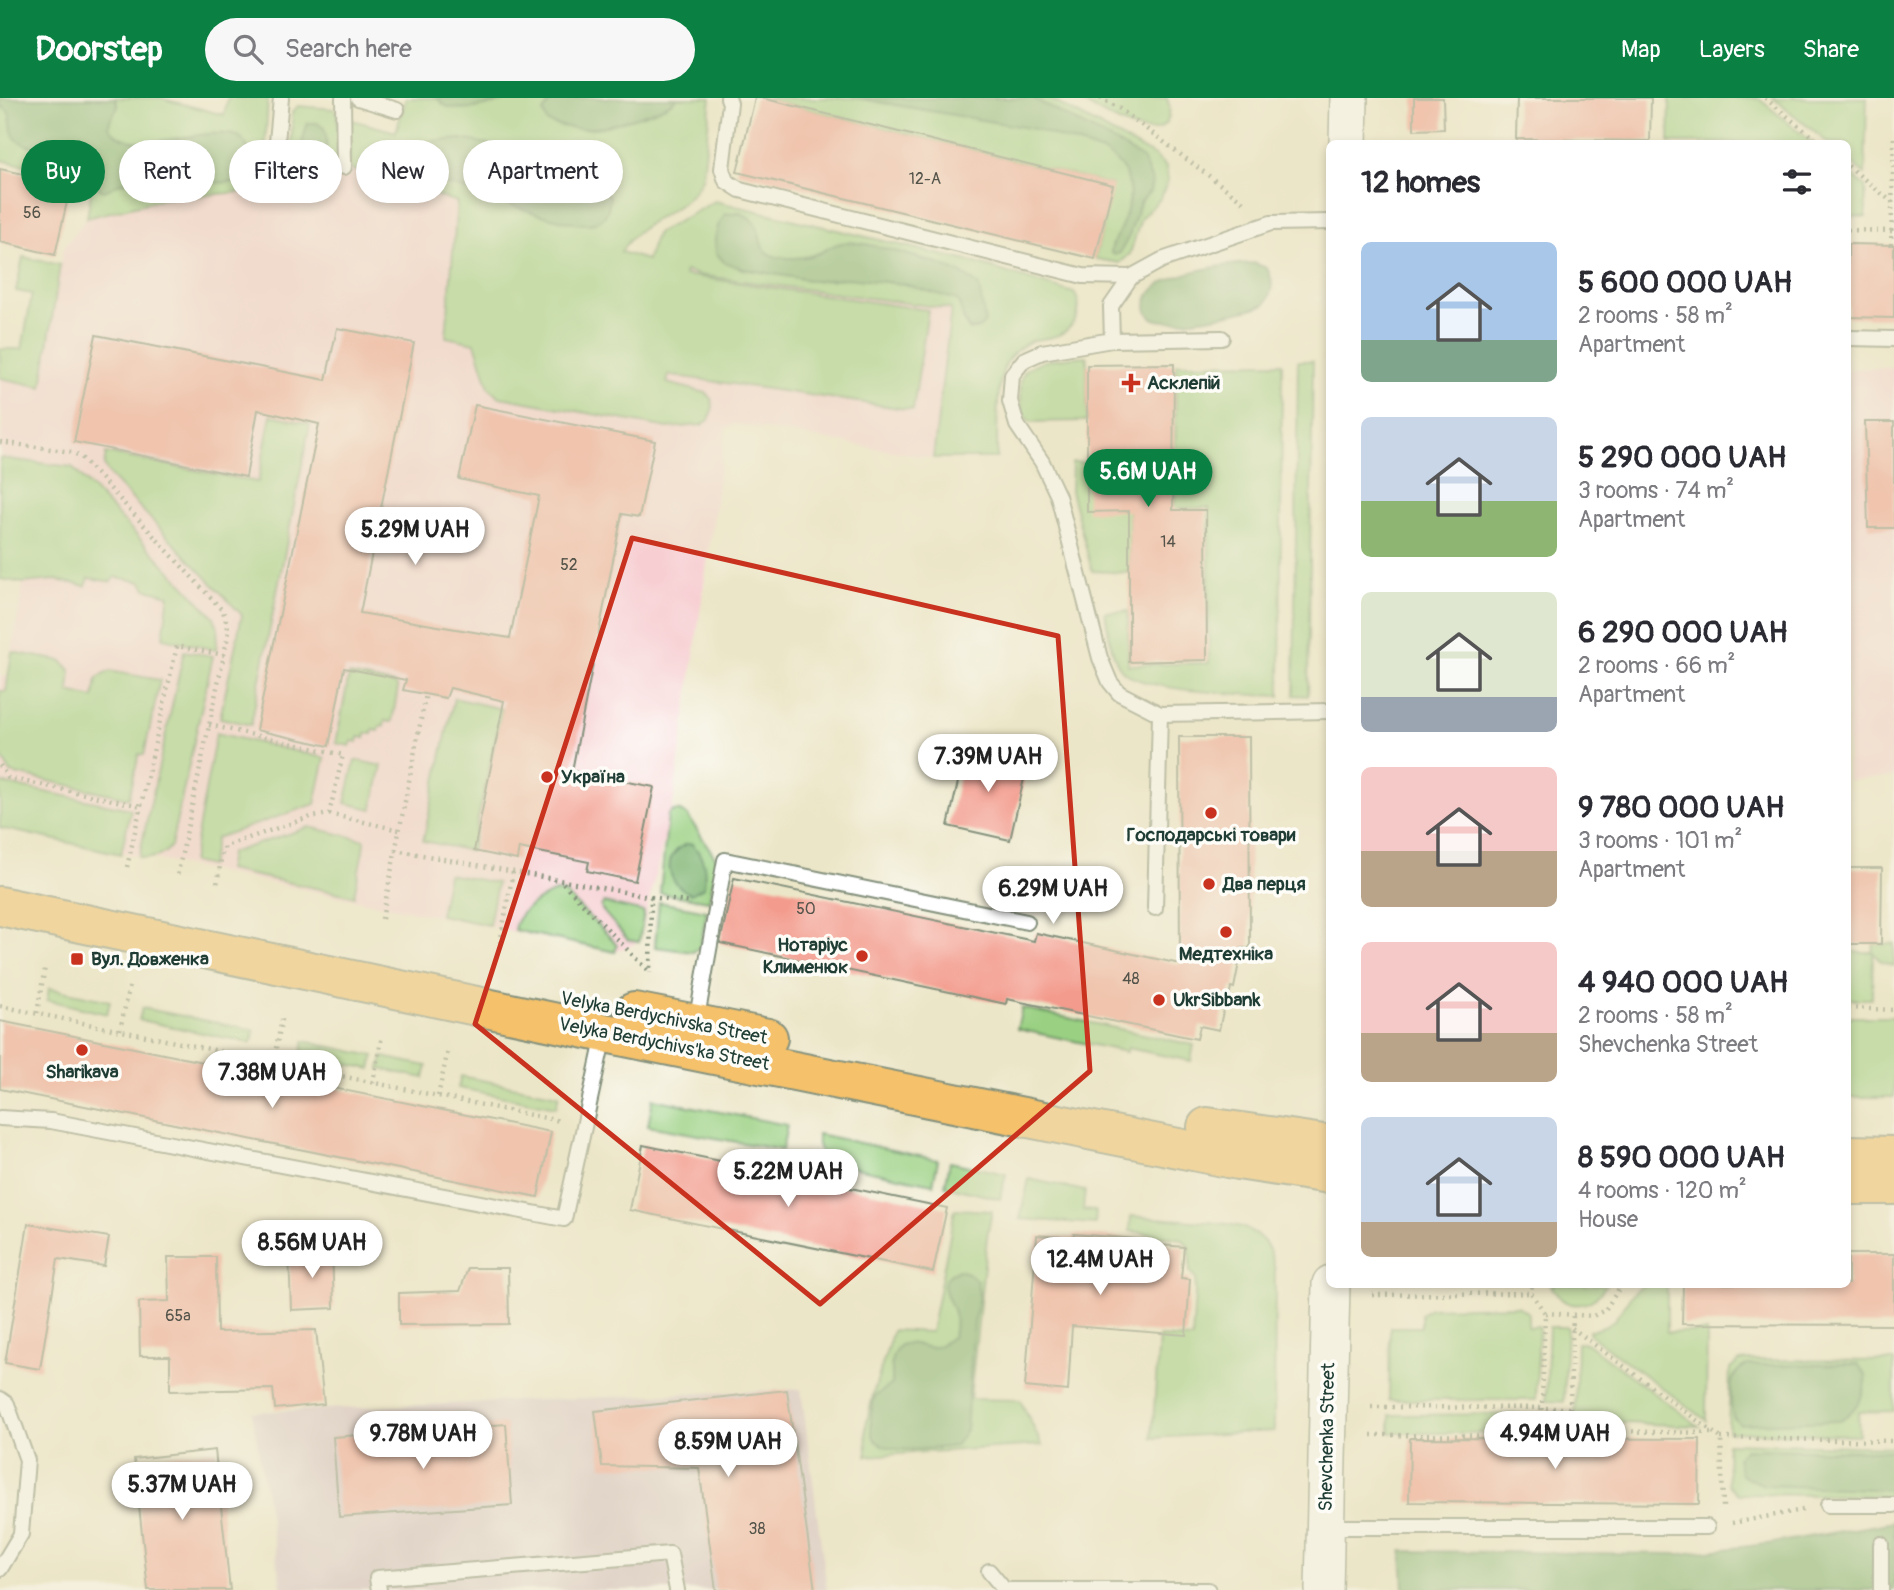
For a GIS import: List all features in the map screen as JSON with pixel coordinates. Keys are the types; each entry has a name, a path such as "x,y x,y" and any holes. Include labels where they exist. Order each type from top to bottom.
{"highway":[{"name":"Velyka Berdychivska Street","path":"0,882 966,1080 1224,1130 1326,1144"},
{"name":"Velyka Berdychivs'ka Street","path":"0,906 1238,1160 1326,1173"},
{"path":"1851,1155 1894,1156"},
{"path":"1851,1185 1894,1185"}],"street":[{"path":"1348,140 1349,98"},
{"name":"Shevchenka Street","path":"1324,1590 1331,1288"}],"lane":[{"path":"277,140 281,98"},
{"path":"343,98 344,167"},
{"path":"358,98 397,110"},
{"path":"728,98 730,103 722,169 726,181 740,190 1083,276 1131,277"},
{"path":"1112,340 1111,306 1131,277 1161,260 1271,223 1326,222"},
{"path":"1222,338 1112,340 1042,352 1024,360 1012,375 1010,401 1017,425 1042,462 1058,496 1100,658 1110,682 1119,693 1160,714 1326,711"},
{"path":"1851,338 1894,339"},
{"path":"1155,908 1160,714"},
{"path":"696,1023 726,860 1027,922"},
{"path":"0,1118 51,1121 564,1219 605,1032"},
{"path":"0,1399 7,1404 27,1460 21,1534 0,1569"},
{"path":"1828,1505 1894,1505"},
{"path":"1325,1527 1707,1527"},
{"path":"1881,1544 1881,1590"},
{"path":"379,1590 377,1578 670,1554 677,1590"},
{"path":"989,1571 1003,1589 1208,1590"}],"path":[{"path":"1100,98 1120,110 1271,223"},
{"path":"1765,98 1816,140"},
{"path":"1891,245 1894,136"},
{"path":"1851,168 1893,201"},
{"path":"1851,230 1892,231"},
{"path":"0,442 72,452 81,457 223,611 229,631 177,877"},
{"path":"127,867 177,646 224,655"},
{"path":"382,919 426,694"},
{"path":"209,725 343,755 329,814"},
{"path":"0,765 8,778"},
{"path":"0,777 141,806"},
{"path":"217,886 225,846 307,818 329,814 399,830"},
{"path":"396,850 691,903"},
{"path":"500,943 513,872"},
{"path":"561,881 650,973 651,897"},
{"path":"37,1013 45,967"},
{"path":"120,1030 130,984"},
{"path":"0,1006 585,1126"},
{"path":"1851,1008 1894,1010"},
{"path":"273,1062 283,1015"},
{"path":"373,1083 382,1036"},
{"path":"438,1096 448,1050"},
{"path":"1371,1435 1541,1436 1545,1313 1531,1293 1532,1288"},
{"path":"1545,1313 1593,1316 1605,1310 1619,1288"},
{"path":"1372,1295 1531,1293"},
{"path":"1569,1430 1573,1315"},
{"path":"1573,1328 1721,1438 1894,1441"},
{"path":"1371,1407 1570,1408"},
{"path":"1541,1430 1715,1433"},
{"path":"1721,1438 1723,1525"},
{"path":"1707,1527 1828,1505"}],"highlighted area":[{"path":"632,538 1058,636 1090,1071 820,1304 475,1024"}],"shaded area":[{"path":"342,166 356,171 356,203 449,203 449,199 698,275 951,309 933,458 736,424 726,428 673,804 639,942 615,952 0,828 0,676 8,677 23,584 0,579 0,441 3,423 0,378 42,387 63,249 87,218 147,203 215,203 215,194 229,193 229,203 342,203"},
{"path":"1894,368 1894,777 1851,780 1851,369"},
{"path":"801,1389 827,1590 282,1590 252,1412"}],"green space":[{"path":"0,98 160,98 224,115 228,98 268,98 266,140 229,140 229,193 215,194 215,140 119,140 119,203 147,203 87,218 89,203 105,203 105,140 21,140 21,164 0,160"},
{"path":"0,98 115,98 118,107 109,127 120,136 131,140 119,140 119,184 105,190 105,140 21,142 13,134 9,112 0,105"},
{"path":"406,98 711,98 703,176 696,189 687,199 640,230 621,252 647,260 656,234 715,201 972,262 1074,293 1078,313 1066,331 1034,340 1019,348 1005,366 999,391 997,458 933,458 951,309 698,275 685,271 684,275 928,310 913,410 669,375 667,383 706,393 712,400 713,407 709,420 702,425 668,428 500,397 489,388 475,343 446,337 457,202 449,200 449,140 356,140 356,171 350,169 349,123 352,120 396,132"},
{"path":"437,98 510,98 461,109 446,106"},
{"path":"568,98 677,98 653,111 601,127 574,128 547,122 543,112 550,102"},
{"path":"762,98 1048,98 1155,156 1166,167 1168,180 1161,198 1141,218 1130,254 1120,263 1095,259 1112,185"},
{"path":"855,98 1033,98 1143,159 1152,181 1150,191 1140,203 1120,253 1115,255 1111,253 1112,246 1128,208 1129,184 1125,173 1105,153 1034,129"},
{"path":"1075,98 1167,98 1169,115 1165,124 1157,130 1146,131 1121,123"},
{"path":"1670,98 1758,98 1809,140 1669,140"},
{"path":"1773,98 1867,98 1865,174 1851,162 1851,140 1824,140"},
{"path":"298,106 334,109 337,112 338,140 292,140 292,112"},
{"path":"308,123 317,123 324,128 326,138 303,140"},
{"path":"220,133 240,137 243,140 229,140 229,182 215,183 215,140 167,140"},
{"path":"461,139 466,140 463,140 463,189 449,185 449,140"},
{"path":"1851,174 1865,186 1866,217 1851,216"},
{"path":"506,203 609,203 607,213 595,223 566,222"},
{"path":"740,213 755,224 764,249 778,257 807,256 841,243 866,244 904,253 956,271 979,286 985,322 979,328 970,330 957,300 904,284 847,278 815,281 743,269 724,262 716,253 718,226 725,214"},
{"path":"23,257 60,265 42,387 0,378 0,349 22,349 32,294 16,291"},
{"path":"1254,263 1267,268 1271,278 1271,291 1265,304 1224,315 1187,320 1158,320 1148,313 1147,300 1153,290 1163,283 1194,271"},
{"path":"1087,356 1087,421 1028,420 1021,403 1021,382 1026,371 1041,362"},
{"path":"1298,361 1313,361 1308,696 1294,695"},
{"path":"1282,363 1280,696 1171,688 1132,677 1121,669 1114,657 1105,612 1128,611 1128,665 1209,663 1209,508 1175,508 1176,364"},
{"path":"271,415 310,424 251,725 220,718 242,615 110,476 104,466 106,453 258,482"},
{"path":"0,458 72,467 214,617 218,628 216,650 163,638 169,595 146,589 142,582 115,577 111,582 89,578 86,586 55,580 23,583 0,579"},
{"path":"1072,462 1087,463 1129,511 1129,573 1092,571 1071,491"},
{"path":"184,651 213,656 171,846 157,857 139,857"},
{"path":"12,652 62,661 71,671 69,692 94,698 97,678 110,671 160,680 144,755 139,754 129,798 11,773 0,754 0,691 6,691"},
{"path":"349,675 395,684 398,688 392,722 385,721 384,727 380,726 379,731 366,733 365,738 359,737 358,742 352,741 350,746 336,743"},
{"path":"454,698 502,709 471,851 423,841"},
{"path":"216,733 325,758 315,804 216,838 210,866 192,862"},
{"path":"355,760 382,766 372,809 345,803"},
{"path":"0,783 131,809 121,854 0,828"},
{"path":"673,811 687,815 717,860 709,901 660,893 668,815"},
{"path":"309,827 365,840 354,896 227,870 230,853"},
{"path":"686,844 692,844 696,849 705,869 704,887 691,894 676,884 670,870 672,856"},
{"path":"448,874 497,883 489,925 440,915"},
{"path":"556,892 565,893 613,940 617,946 615,952 514,930 524,911"},
{"path":"659,902 707,911 700,947 693,952 655,947"},
{"path":"604,903 644,912 639,942 628,940 602,910"},
{"path":"1874,944 1894,944 1894,966 1881,961 1873,953 1872,999 1851,999 1851,952 1872,952"},
{"path":"49,988 110,1001 107,1014 47,1000"},
{"path":"142,1008 254,1030 251,1043 139,1020"},
{"path":"1022,1008 1194,1045 1191,1061 1127,1048 1126,1052 1017,1029"},
{"path":"1851,1017 1894,1017 1894,1097 1851,1097"},
{"path":"304,1041 374,1056 371,1069 301,1055"},
{"path":"383,1057 427,1066 424,1078 380,1069"},
{"path":"461,1076 559,1095 556,1107 458,1088"},
{"path":"653,1099 787,1125 782,1150 648,1126"},
{"path":"818,1134 938,1160 933,1184 837,1164 822,1152 818,1144"},
{"path":"950,1162 1006,1174 1000,1199 945,1186"},
{"path":"1029,1179 1085,1191 1083,1210 1096,1211 1095,1224 1020,1219"},
{"path":"955,1209 992,1211 970,1399 1020,1400 1042,1445 867,1456 866,1425 893,1330 931,1332"},
{"path":"1131,1216 1234,1225 1256,1234 1265,1243 1275,1271 1274,1431 1152,1438 1159,1337 1192,1339 1196,1279 1190,1272 1190,1247 1182,1239 1130,1231"},
{"path":"959,1270 970,1274 977,1281 979,1295 974,1323 966,1430 955,1446 906,1450 885,1446 873,1436 871,1416 874,1397 892,1384 892,1360 900,1345 936,1347 953,1336 954,1313 944,1283 951,1274"},
{"path":"1553,1288 1604,1288 1593,1299 1578,1304 1563,1300"},
{"path":"1640,1288 1667,1288 1667,1332 1707,1332 1706,1420 1590,1335 1589,1330 1609,1325"},
{"path":"1518,1306 1528,1313 1528,1327 1539,1326 1536,1400 1389,1400 1390,1327 1421,1327 1421,1314 1430,1308"},
{"path":"1549,1327 1567,1327 1564,1402 1546,1401"},
{"path":"1577,1343 1586,1343 1699,1426 1575,1421"},
{"path":"1740,1361 1894,1361 1894,1411 1858,1412 1859,1435 1728,1432 1730,1369"},
{"path":"1858,1364 1866,1375 1862,1396 1851,1412 1839,1421 1740,1424 1733,1417 1731,1387 1736,1374 1747,1365"},
{"path":"1535,1414 1535,1433 1390,1433 1390,1415"},
{"path":"1727,1443 1894,1447 1894,1496 1738,1494 1728,1484"},
{"path":"1745,1449 1894,1451 1894,1490 1764,1485 1741,1475 1737,1458"},
{"path":"1894,1522 1894,1590 1404,1590 1402,1551 1681,1554 1767,1544"}],"building":[{"path":"755,98 1113,185 1095,259 737,172"},
{"path":"1414,98 1443,98 1444,129 1414,130"},
{"path":"1517,98 1651,98 1650,140 1516,139"},
{"path":"0,169 21,173 21,203 67,203 55,255 0,242"},
{"path":"1851,244 1894,245 1894,318 1851,317"},
{"path":"337,328 414,343 360,613 510,638 539,496 459,479 475,405 655,441 639,517 622,514 572,771 654,787 635,881 587,871 589,862 519,848 517,860 474,851 504,701 450,688 446,698 403,690 406,680 344,668 329,746 256,730 319,424 258,410 246,477 74,442 96,335 326,380"},
{"path":"1174,364 1173,510 1206,510 1207,660 1129,662 1129,511 1087,512 1087,365"},
{"path":"1865,422 1894,422 1894,528 1868,528"},
{"path":"1179,737 1249,737 1250,948 1242,948 1234,988 1231,987 1219,1030 1200,1026 1197,1039 1007,999 1006,1004 720,943 734,878 1034,941 1036,933 1180,964"},
{"path":"966,747 1028,761 1010,840 948,826"},
{"path":"1851,868 1882,868 1881,944 1851,944"},
{"path":"0,1021 551,1132 538,1197 0,1089"},
{"path":"643,1145 947,1208 933,1272 630,1210"},
{"path":"28,1224 109,1237 104,1266 58,1259 40,1369 5,1363"},
{"path":"1074,1234 1149,1240 1149,1244 1184,1247 1181,1278 1190,1279 1186,1335 1072,1326 1068,1391 1025,1387 1037,1235 1073,1238"},
{"path":"332,1249 334,1308 291,1310 289,1251"},
{"path":"1851,1254 1894,1254 1894,1325 1682,1324 1683,1288 1851,1288"},
{"path":"168,1257 216,1257 217,1332 316,1330 324,1404 275,1409 273,1389 170,1391 170,1356 140,1356 139,1302 169,1301"},
{"path":"468,1268 508,1268 509,1324 399,1325 399,1293 460,1291"},
{"path":"787,1390 815,1590 716,1590 699,1468 602,1466 595,1411"},
{"path":"506,1424 512,1505 339,1517 333,1437"},
{"path":"1410,1438 1700,1439 1699,1504 1409,1502"},
{"path":"215,1450 230,1590 148,1590 134,1459"}],"place":[{"name":"Асклепій","path":"1131,383"},
{"name":"Україна","path":"547,777"},
{"name":"Господарські товари","path":"1211,813"},
{"name":"Два перця","path":"1209,884"},
{"name":"Медтехніка","path":"1226,932"},
{"name":"Нотаріус Клименюк","path":"862,956"},
{"name":"Вул. Довженка","path":"77,959"},
{"name":"UkrSibbank","path":"1159,1000"},
{"name":"Sharikava","path":"82,1050"}]}
